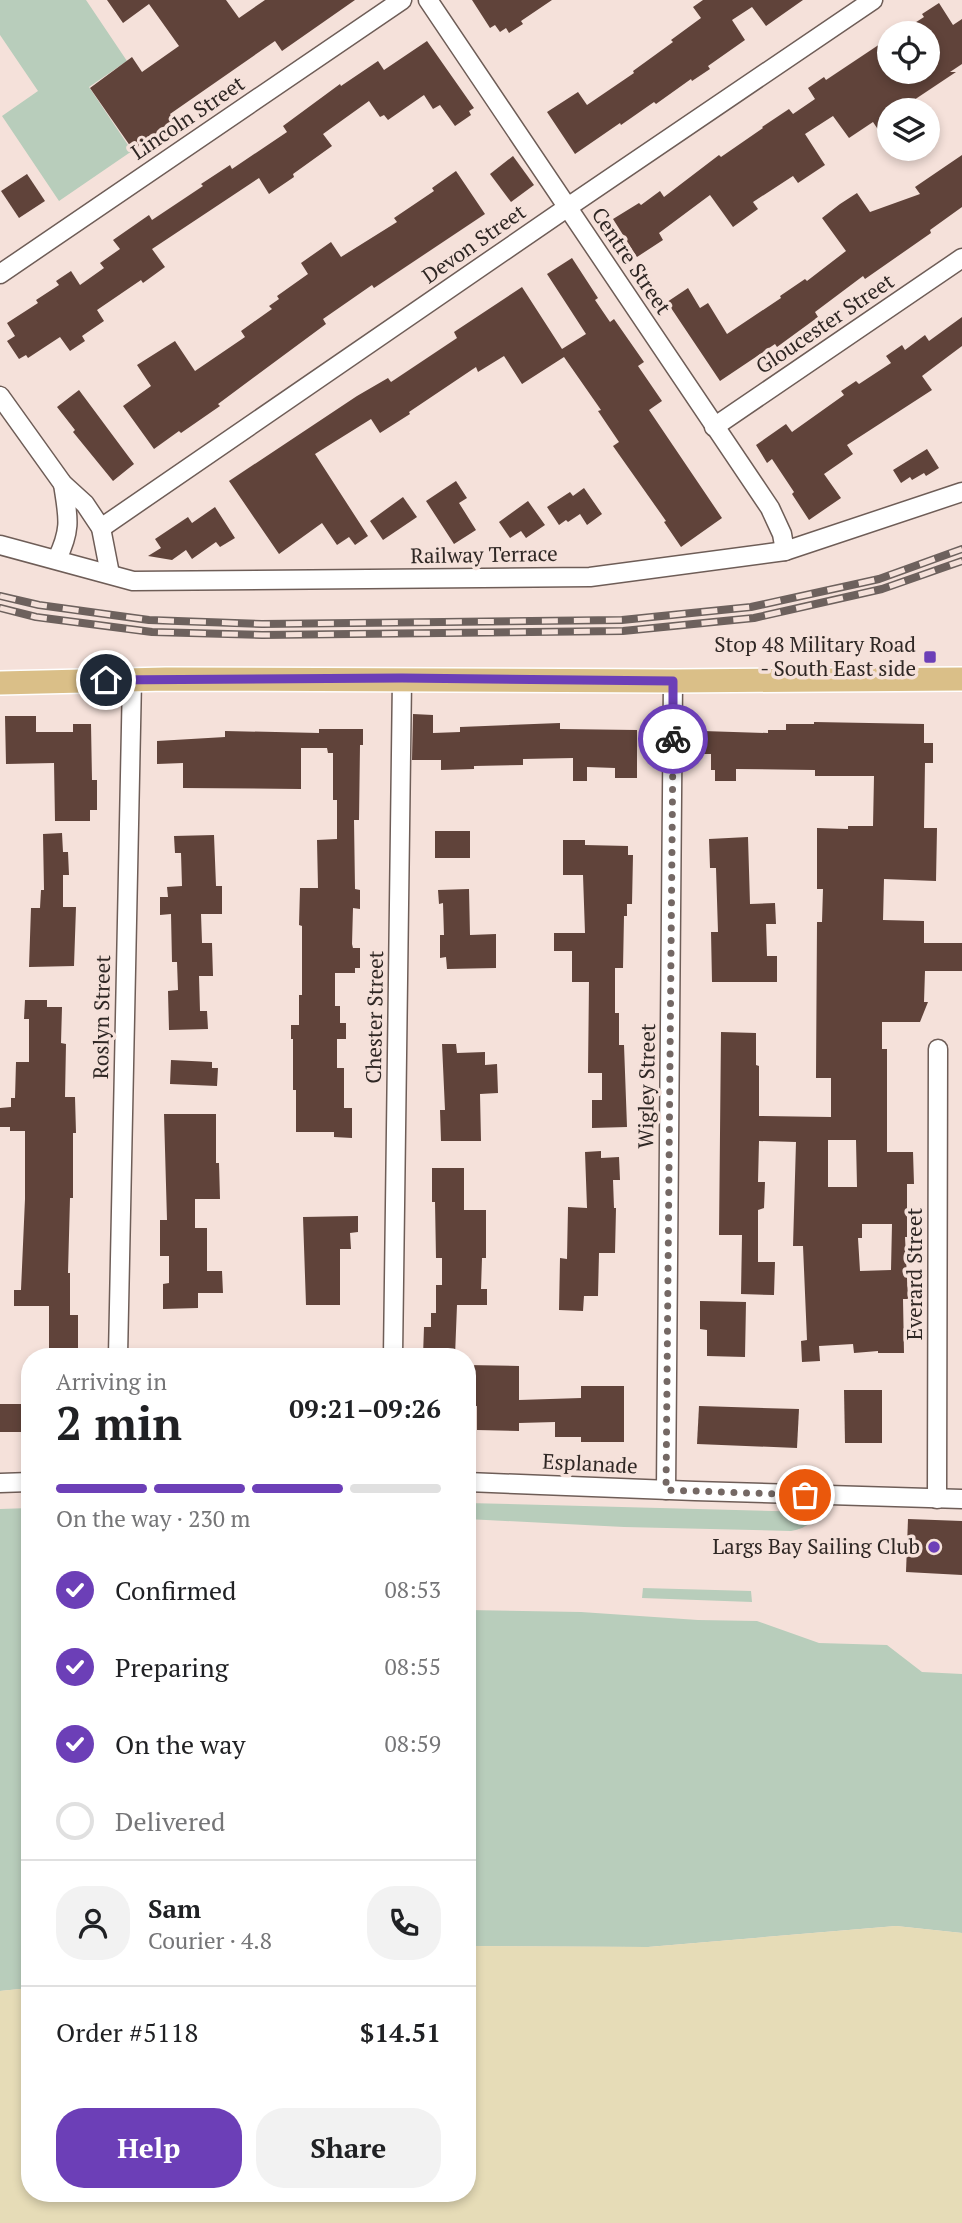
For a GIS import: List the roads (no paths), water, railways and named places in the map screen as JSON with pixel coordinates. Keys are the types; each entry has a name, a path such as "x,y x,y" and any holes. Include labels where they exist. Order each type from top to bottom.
{"main road":[{"path":"0,683 132,679 962,679"}],"street":[{"name":"Lincoln Street","path":"0,274 402,0"},
{"name":"Centre Street","path":"428,0 770,508 782,534 785,551"},
{"name":"Devon Street","path":"101,528 873,0"},
{"name":"Gloucester Street","path":"714,427 962,258"},
{"path":"0,396 63,484 85,504 101,528 110,574"},
{"path":"57,559 69,524 63,484"},
{"name":"Railway Terrace","path":"0,545 133,581 590,577 785,551 962,492"},
{"name":"Chester Street","path":"393,1348 402,678"},
{"name":"Roslyn Street","path":"118,1348 132,679"},
{"name":"Wigley Street","path":"666,1490 673,681"},
{"name":"Everard Street","path":"937,1499 938,1049"},
{"path":"0,1483 21,1482"},
{"name":"Esplanade","path":"476,1482 962,1499"}],"railway":[{"path":"0,596 39,605 149,620 262,624 622,620 751,607 879,579 962,549"},
{"path":"0,608 36,617 152,632 262,635 623,631 754,618 882,589 962,561"}],"place":[{"name":"Stop 48 Military Road - South East side","path":"930,657"},
{"name":"Largs Bay Sailing Club","path":"934,1547"}]}
